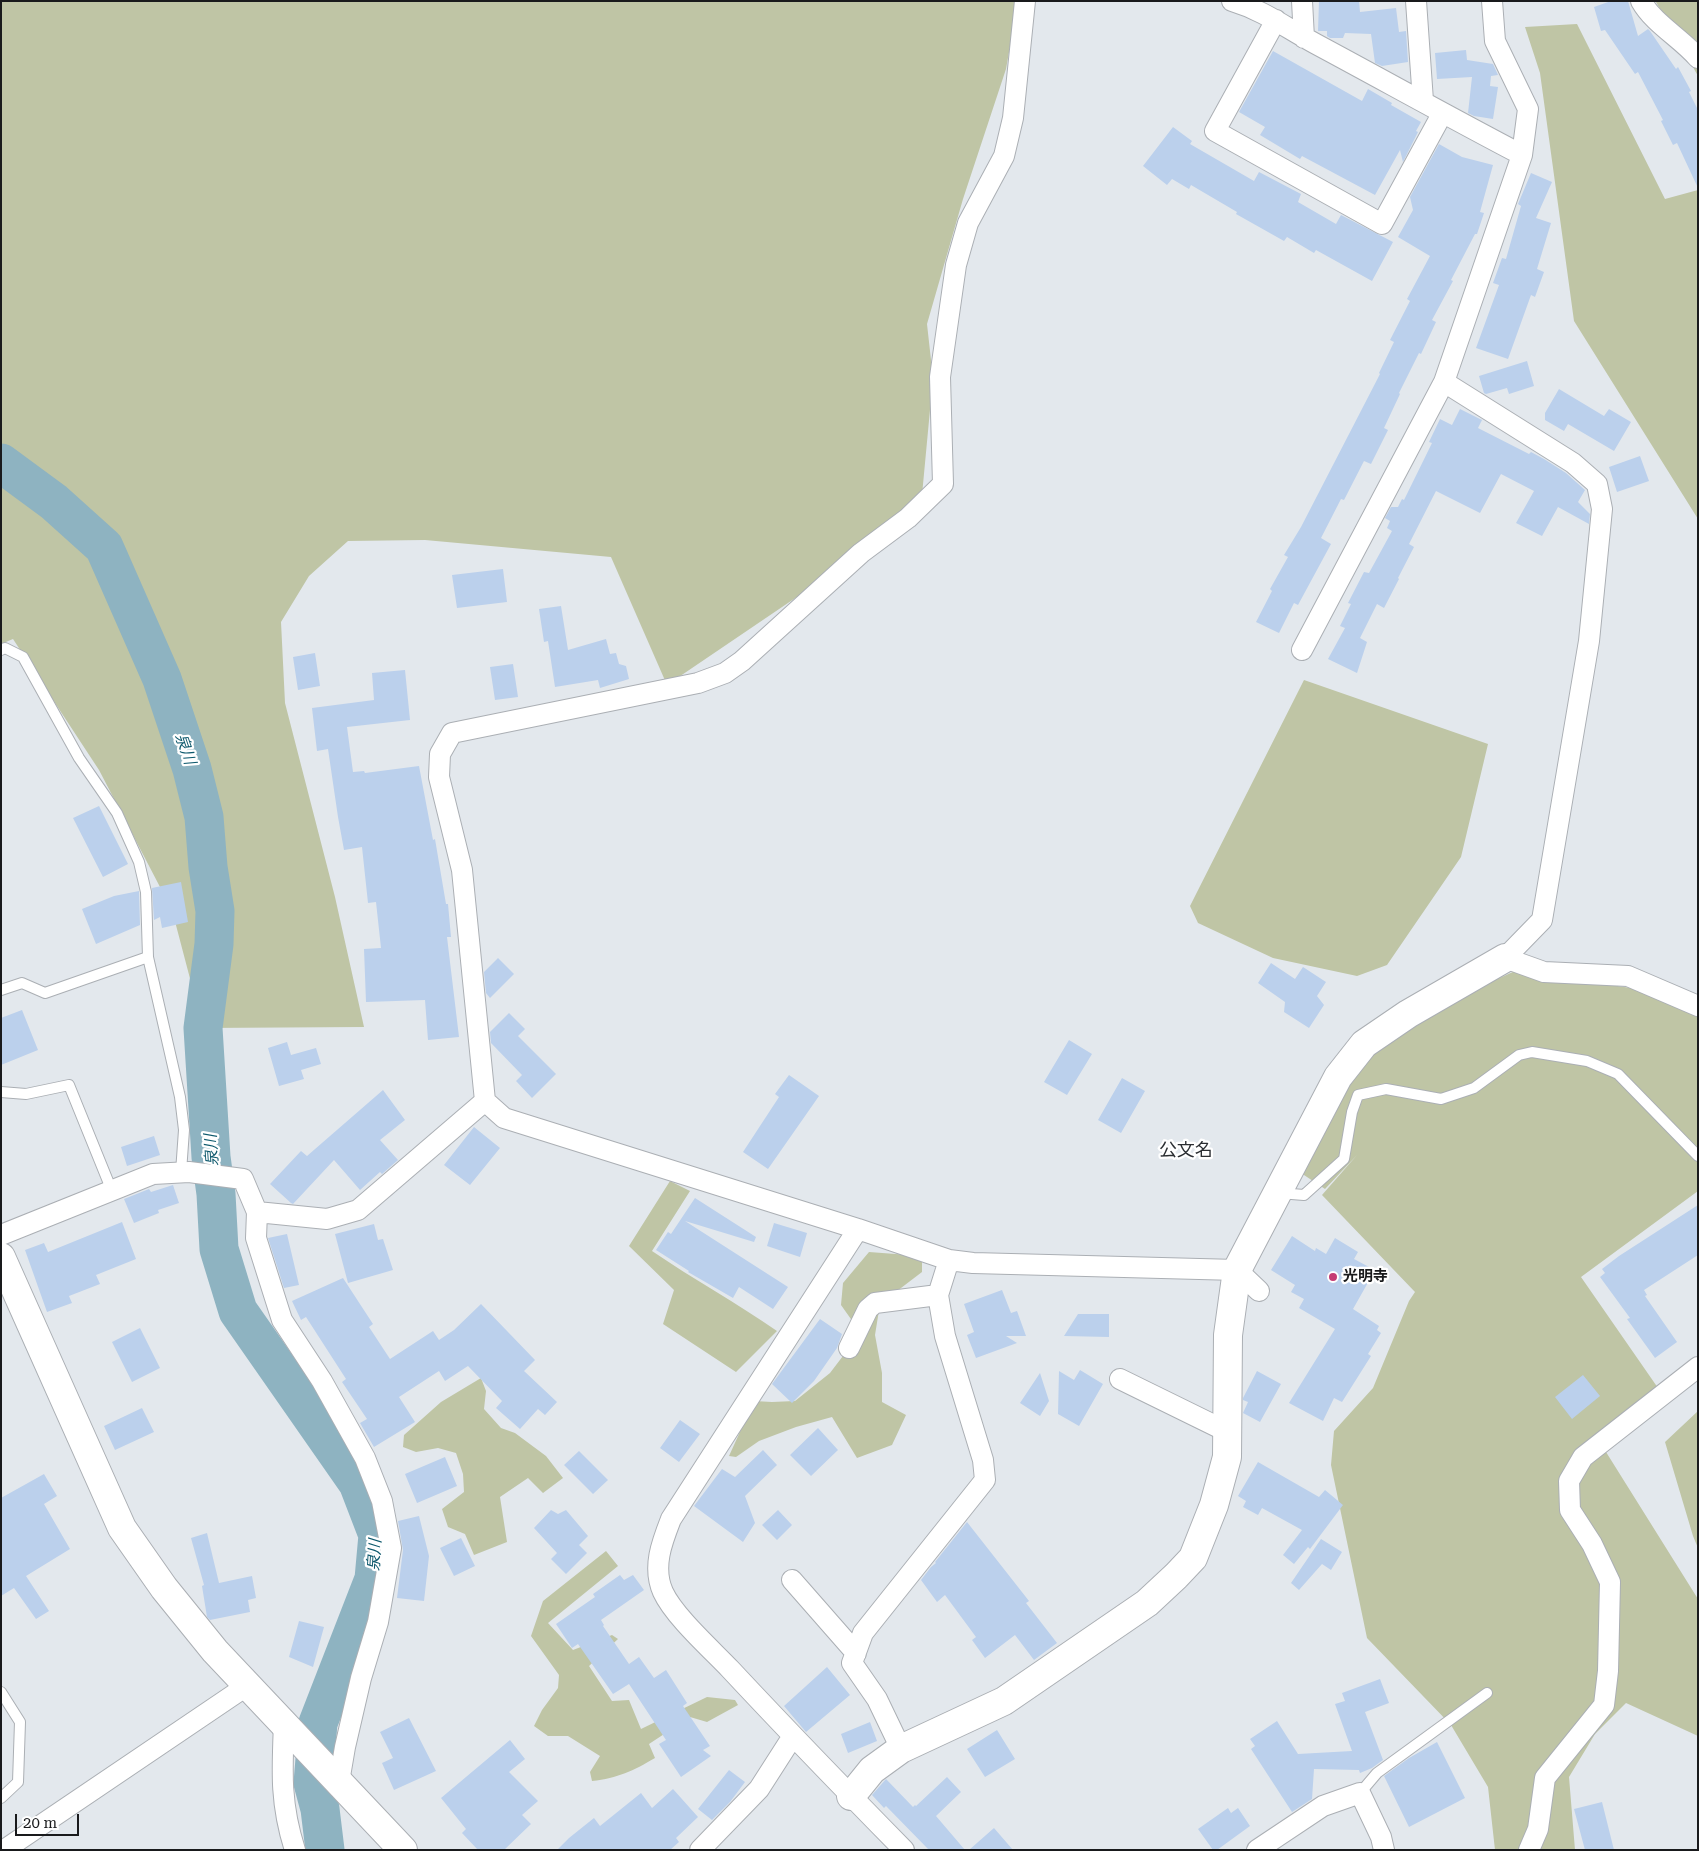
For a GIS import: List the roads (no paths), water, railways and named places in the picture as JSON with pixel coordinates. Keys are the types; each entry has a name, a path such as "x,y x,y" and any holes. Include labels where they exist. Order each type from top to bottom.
{"street":[{"path":"1025,1 1013,118 1004,156 968,222 956,265 940,377 943,484 908,518 861,553 742,662 725,673 698,683 452,733 440,754 439,777 462,870 485,1101 504,1118 858,1229 949,1260 973,1263 1237,1270 1258,1291"},
{"path":"1232,1 1252,7 1304,38 1423,101 1442,114 1522,155"},
{"path":"1302,1 1304,38"},
{"path":"1416,1 1423,101"},
{"path":"1302,650 1444,382 1522,155 1528,109 1495,41 1492,1"},
{"path":"1641,1 1647,12 1688,46 1698,58"},
{"path":"1276,20 1215,131 1382,224 1442,114"},
{"path":"851,1796 872,1770 901,1748 1004,1701 1147,1603 1193,1558 1214,1505 1227,1457 1228,1335 1237,1270 1338,1077 1364,1044 1408,1014 1505,958 1542,920 1589,641 1602,509 1597,484 1573,462 1444,382"},
{"path":"1505,958 1544,972 1628,976 1698,1006"},
{"path":"257,1212 327,1219 358,1210 485,1101"},
{"path":"1,1235 153,1174 185,1172 243,1180 257,1212 256,1238 282,1320 322,1381 365,1458 382,1501 391,1548 378,1622 361,1678 338,1780"},
{"path":"858,1229 671,1519 660,1546 658,1567 663,1591 680,1616 904,1850"},
{"path":"1,1257 122,1528 164,1588 215,1651 403,1850"},
{"path":"901,1748 877,1700 852,1663 863,1633 985,1480 983,1460 945,1336 938,1295 949,1260"},
{"path":"849,1348 868,1309 875,1303 938,1295"},
{"path":"1529,1850 1538,1829 1545,1778 1604,1704 1608,1671 1610,1582 1592,1544 1570,1510 1569,1481 1583,1457 1698,1367"},
{"path":"1120,1379 1228,1432"},
{"path":"792,1580 856,1653"},
{"path":"4,1850 248,1685"},
{"path":"288,1727 282,1784 287,1827 295,1850"},
{"path":"700,1850 759,1789 793,1736"},
{"path":"1257,1850 1323,1806 1360,1793 1381,1837 1384,1850"}],"lane":[{"path":"1,650 5,648 23,657 79,758 117,813 139,862 146,892 148,957 180,1097 184,1130 185,1172"},
{"path":"1,990 22,982 45,993 148,957"},
{"path":"1278,1193 1304,1195 1344,1159 1352,1112 1358,1095 1386,1089 1441,1099 1474,1088 1519,1055 1532,1052 1587,1061 1618,1074 1698,1156"},
{"path":"1,1092 26,1094 69,1085 112,1191"},
{"path":"1,1692 20,1722 18,1782 1,1798"},
{"path":"1360,1793 1377,1773 1487,1693"}],"waterway":[{"name":"泉川","path":"1,463 54,502 104,547 162,679 192,769 204,817 208,867 215,911 214,944 203,1028 219,1249 238,1311 358,1483 378,1535 374,1579 318,1723 313,1783 320,1809 325,1850"}],"place":[{"name":"光明寺","path":"1333,1277"}],"district":[{"name":"公文名","path":"1186,1151"}]}
